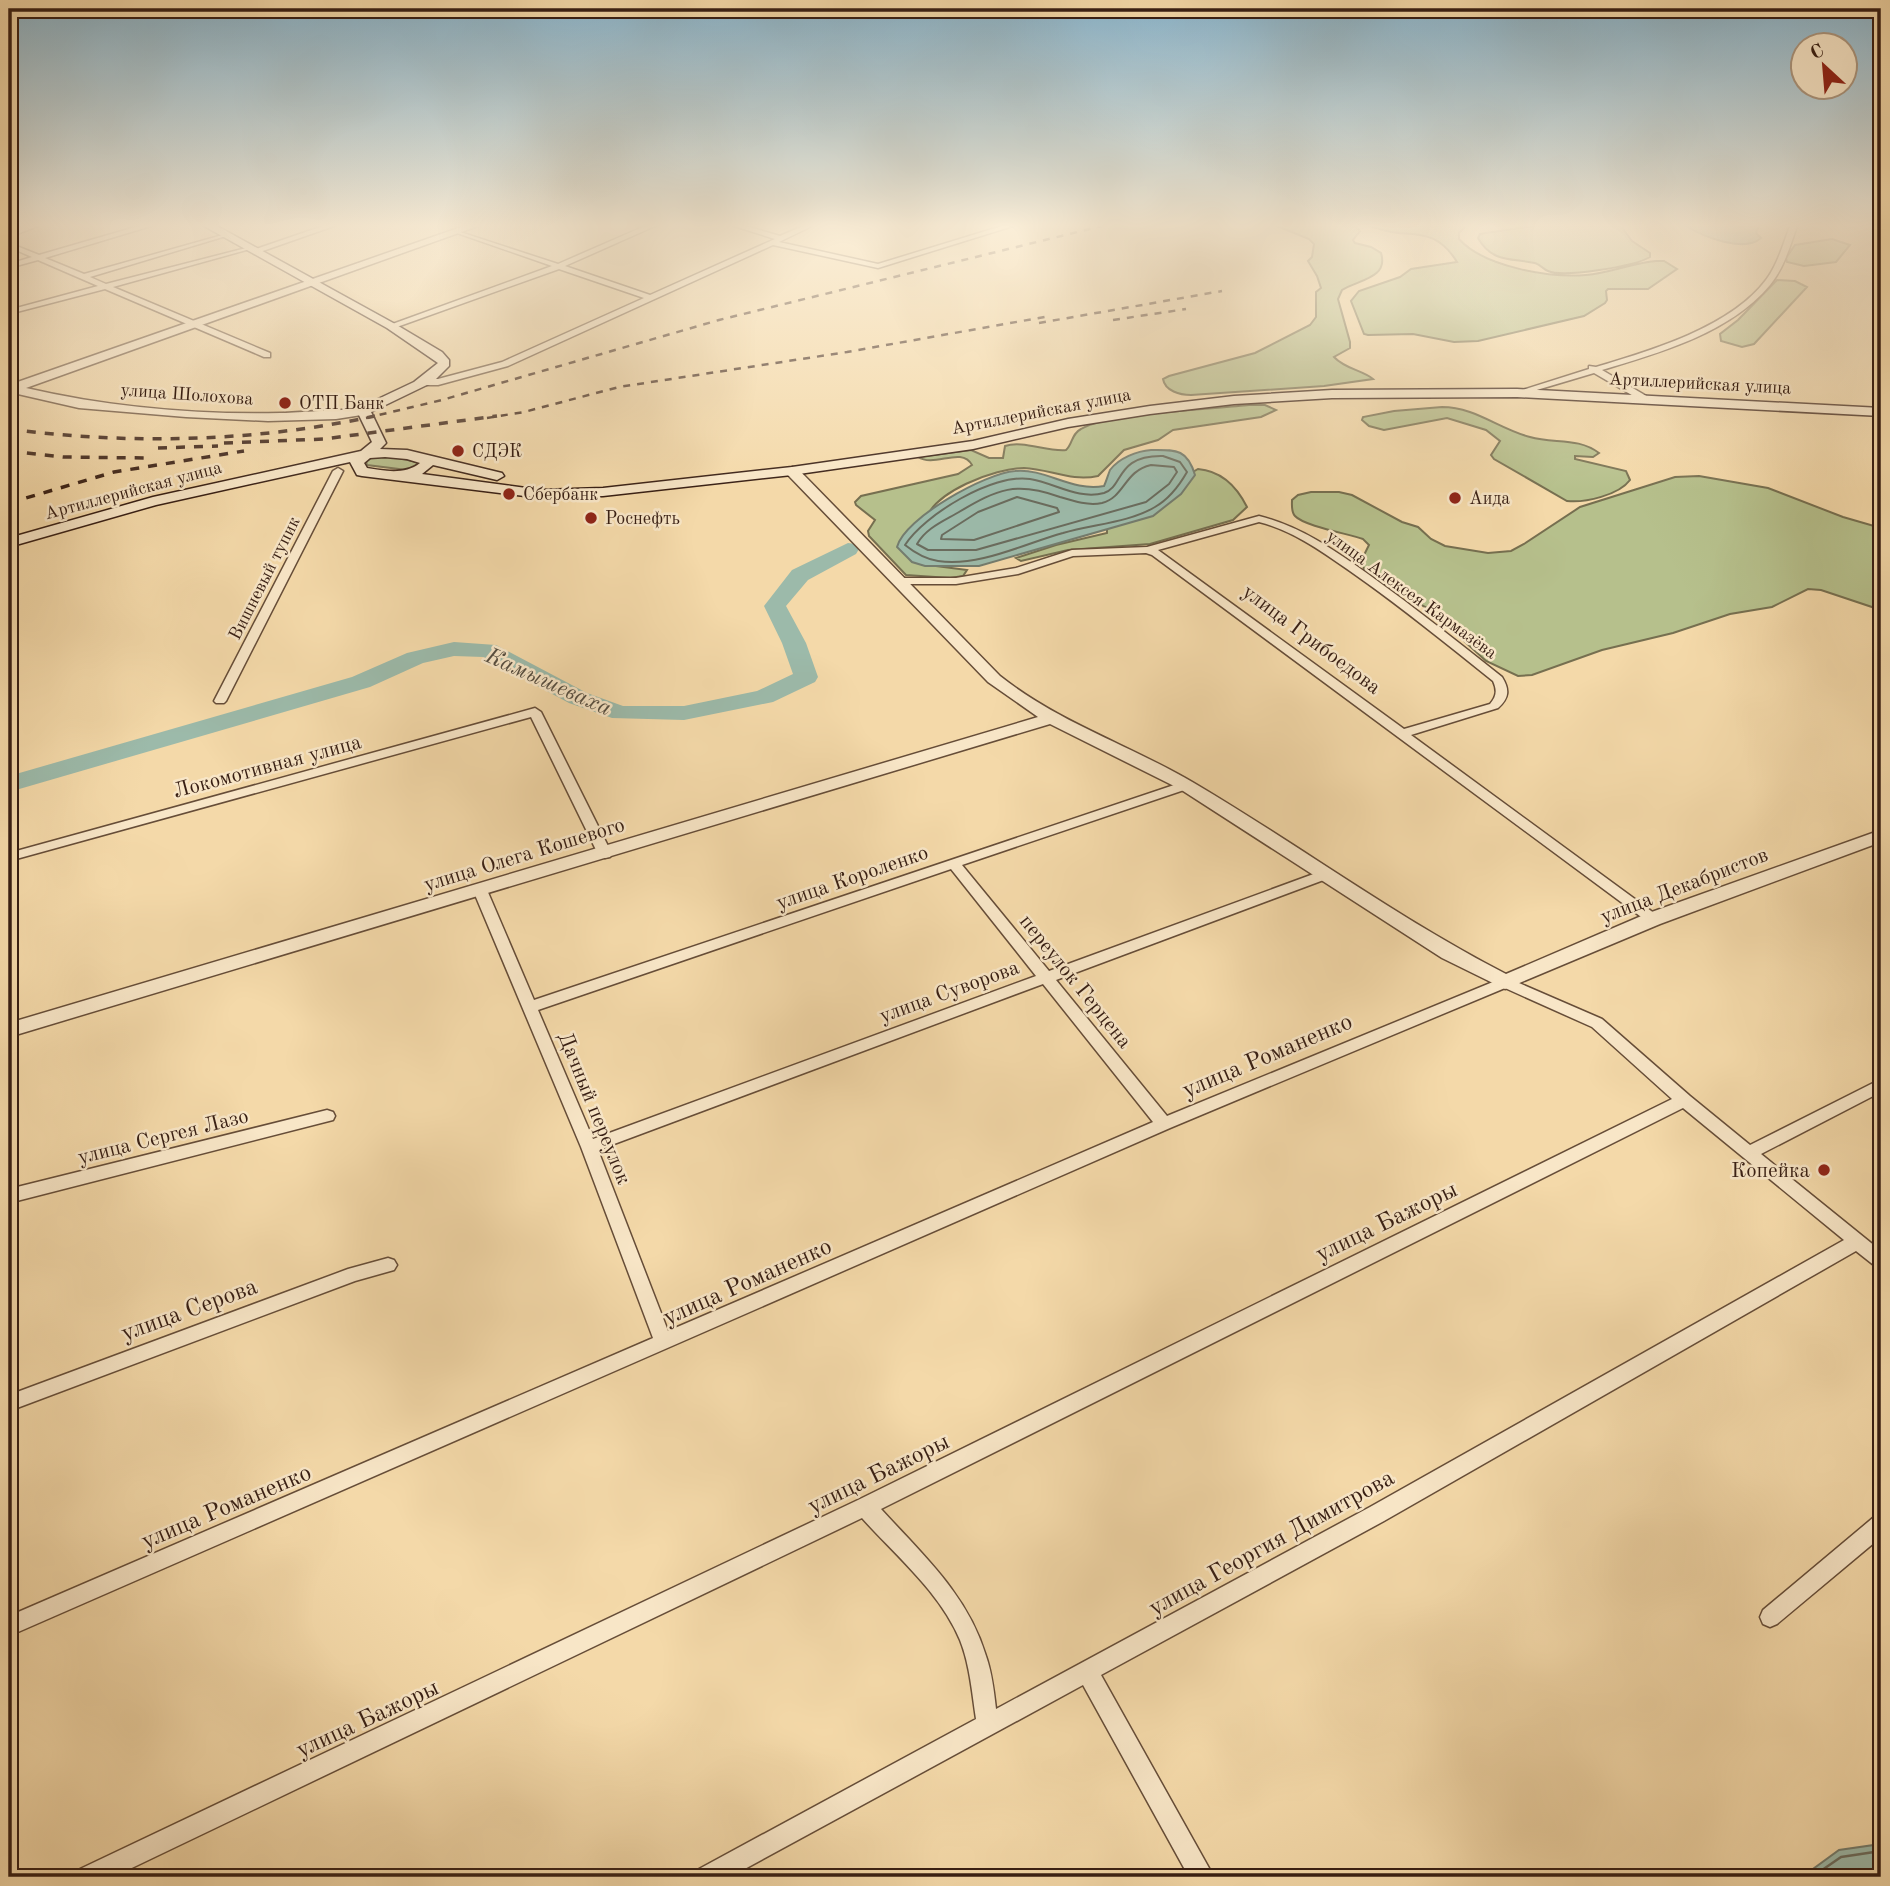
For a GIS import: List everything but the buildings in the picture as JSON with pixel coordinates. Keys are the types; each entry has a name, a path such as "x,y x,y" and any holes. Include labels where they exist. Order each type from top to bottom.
{"main road":[{"path":"369,314 438,355 445,363 438,373 423,383 377,402 364,411 379,443"},
{"name":"Артиллерийская улица","path":"267,476 362,472 541,494 644,488 792,471 973,445 1114,415 1275,397 1395,392 1517,393 1881,412"},
{"name":"Артиллерийская улица","path":"363,455 379,443 403,453 542,488 575,493"},
{"name":"Артиллерийская улица","path":"9,543 151,502 363,455 403,453"},
{"path":"362,472 357,462 363,455"},
{"name":"Артиллерийская улица","path":"396,475 424,468 427,464 423,458"}],"street":[{"path":"172,314 267,355"},
{"path":"10,388 220,314"},
{"path":"391,326 425,314"},
{"path":"423,383 438,382 505,364 616,314"},
{"name":"Артиллерийская улица","path":"1517,393 1667,345 1733,314"},
{"path":"1592,369 1645,399"},
{"name":"улица Шолохова","path":"10,388 79,404 186,412 268,417 336,415 364,411"},
{"name":"Вишневый тупик","path":"220,701 338,471"},
{"path":"792,471 994,678 1019,699 1051,718 1186,785 1449,953 1505,982 1597,1023 1684,1100 1881,1261"},
{"name":"улица Алексея Кармазёва","path":"1147,550 1267,518 1283,524 1338,557 1498,679 1502,688 1501,699 1494,706 1401,734"},
{"path":"897,580 930,583 968,580 1018,571 1072,553 1147,550"},
{"name":"улица Грибоедова","path":"1147,550 1168,559 1653,919"},
{"name":"Локомотивная улица","path":"9,858 535,712 605,854"},
{"name":"улица Олега Кошевого","path":"9,1030 605,854 1051,718"},
{"name":"улица Короленко","path":"530,1007 1186,785"},
{"name":"улица Декабристов","path":"1505,982 1653,919 1881,836"},
{"name":"переулок Герцена","path":"954,864 1164,1124"},
{"name":"улица Суворова","path":"589,1147 1324,875"},
{"name":"Дачный переулок","path":"480,890 589,1147 664,1343"},
{"name":"улица Романенко","path":"9,1626 1164,1124 1505,982"},
{"path":"1748,1153 1881,1085"},
{"name":"улица Бажоры","path":"88,1877 865,1507 1684,1100"},
{"name":"улица Сергея Лазо","path":"9,1196 327,1116"},
{"name":"улица Георгия Димитрова","path":"707,1877 1377,1514 1856,1242"},
{"name":"улица Серова","path":"9,1403 354,1274 388,1265"},
{"path":"865,1507 948,1599 964,1625 976,1656 988,1725"},
{"path":"1770,1617 1881,1524"},
{"path":"1088,1672 1202,1877"}],"green space":[{"path":"1316,314 1342,314 1350,348 1334,357 1373,379 1324,386 1191,395 1178,393 1164,383 1163,379 1169,376 1255,353 1310,325"},
{"path":"1356,314 1587,314 1478,341 1454,342 1413,334 1364,334"},
{"path":"1744,314 1782,314 1754,344 1742,347 1721,341 1720,334"},
{"path":"1265,405 1276,410 1261,417 1173,430 1158,440 1124,450 1098,476 1079,477 1034,469 1012,469 982,477 952,492 930,511 924,527 925,538 929,565 967,570 963,576 950,578 906,575 869,536 868,531 875,520 855,502 861,496 958,474 972,465 961,457 925,460 918,457 971,450 989,458 1003,458 1005,446 1012,445 1066,450 1081,429 1113,419"},
{"path":"1442,407 1476,414 1530,437 1591,448 1599,453 1593,457 1575,456 1575,459 1626,471 1630,480 1618,490 1601,497 1567,501 1494,459 1491,455 1500,441 1486,430 1447,418 1384,430 1369,426 1362,420 1363,417 1394,411"},
{"path":"375,456 417,462 419,466 407,470 367,465 366,461"},
{"path":"1198,469 1207,470 1228,481 1247,507 1233,520 1150,544 1068,550 1021,561 1016,558 1107,533 1107,522"},
{"path":"1699,476 1768,488 1843,517 1881,528 1881,610 1821,590 1808,589 1772,607 1730,614 1673,633 1602,650 1532,675 1518,676 1486,661 1429,609 1379,582 1365,571 1361,561 1369,545 1363,539 1300,520 1292,508 1292,500 1298,495 1339,492 1352,495 1402,522 1418,527 1431,539 1445,546 1488,553 1511,551 1580,507 1675,477"}],"water":[{"path":"1151,450 1179,452 1188,460 1195,475 1181,494 1153,516 979,566 925,566 912,562 897,547 914,523 948,499 985,480 1015,471 1026,471 1081,486 1104,486 1110,470 1118,462"},
{"path":"1881,1844 1881,1877 1802,1877 1839,1850"}],"waterway":[{"name":"Камышеваха","path":"9,784 361,682 415,658 454,649 488,650 578,698 621,713 684,713 764,697 806,677 794,643 775,606 800,575 848,549"}],"railway":[{"path":"371,417 442,400 743,314"},
{"path":"1039,323 1090,314"},
{"path":"1113,320 1153,314"},
{"path":"487,418 524,412 619,387 847,352 1050,316"},
{"path":"224,443 324,439 497,416"},
{"path":"9,429 100,437 192,438 284,431 371,417"},
{"path":"366,418 371,417"},
{"path":"158,448 218,446"},
{"path":"9,451 63,457 145,458"},
{"path":"9,503 114,472 244,451"}],"place":[{"name":"ОТП Банк","path":"285,403"},
{"name":"СДЭК","path":"458,451"},
{"name":"Сбербанк","path":"509,494"},
{"name":"Аида","path":"1455,498"},
{"name":"Роснефть","path":"591,518"},
{"name":"Копейка","path":"1824,1170"}]}
